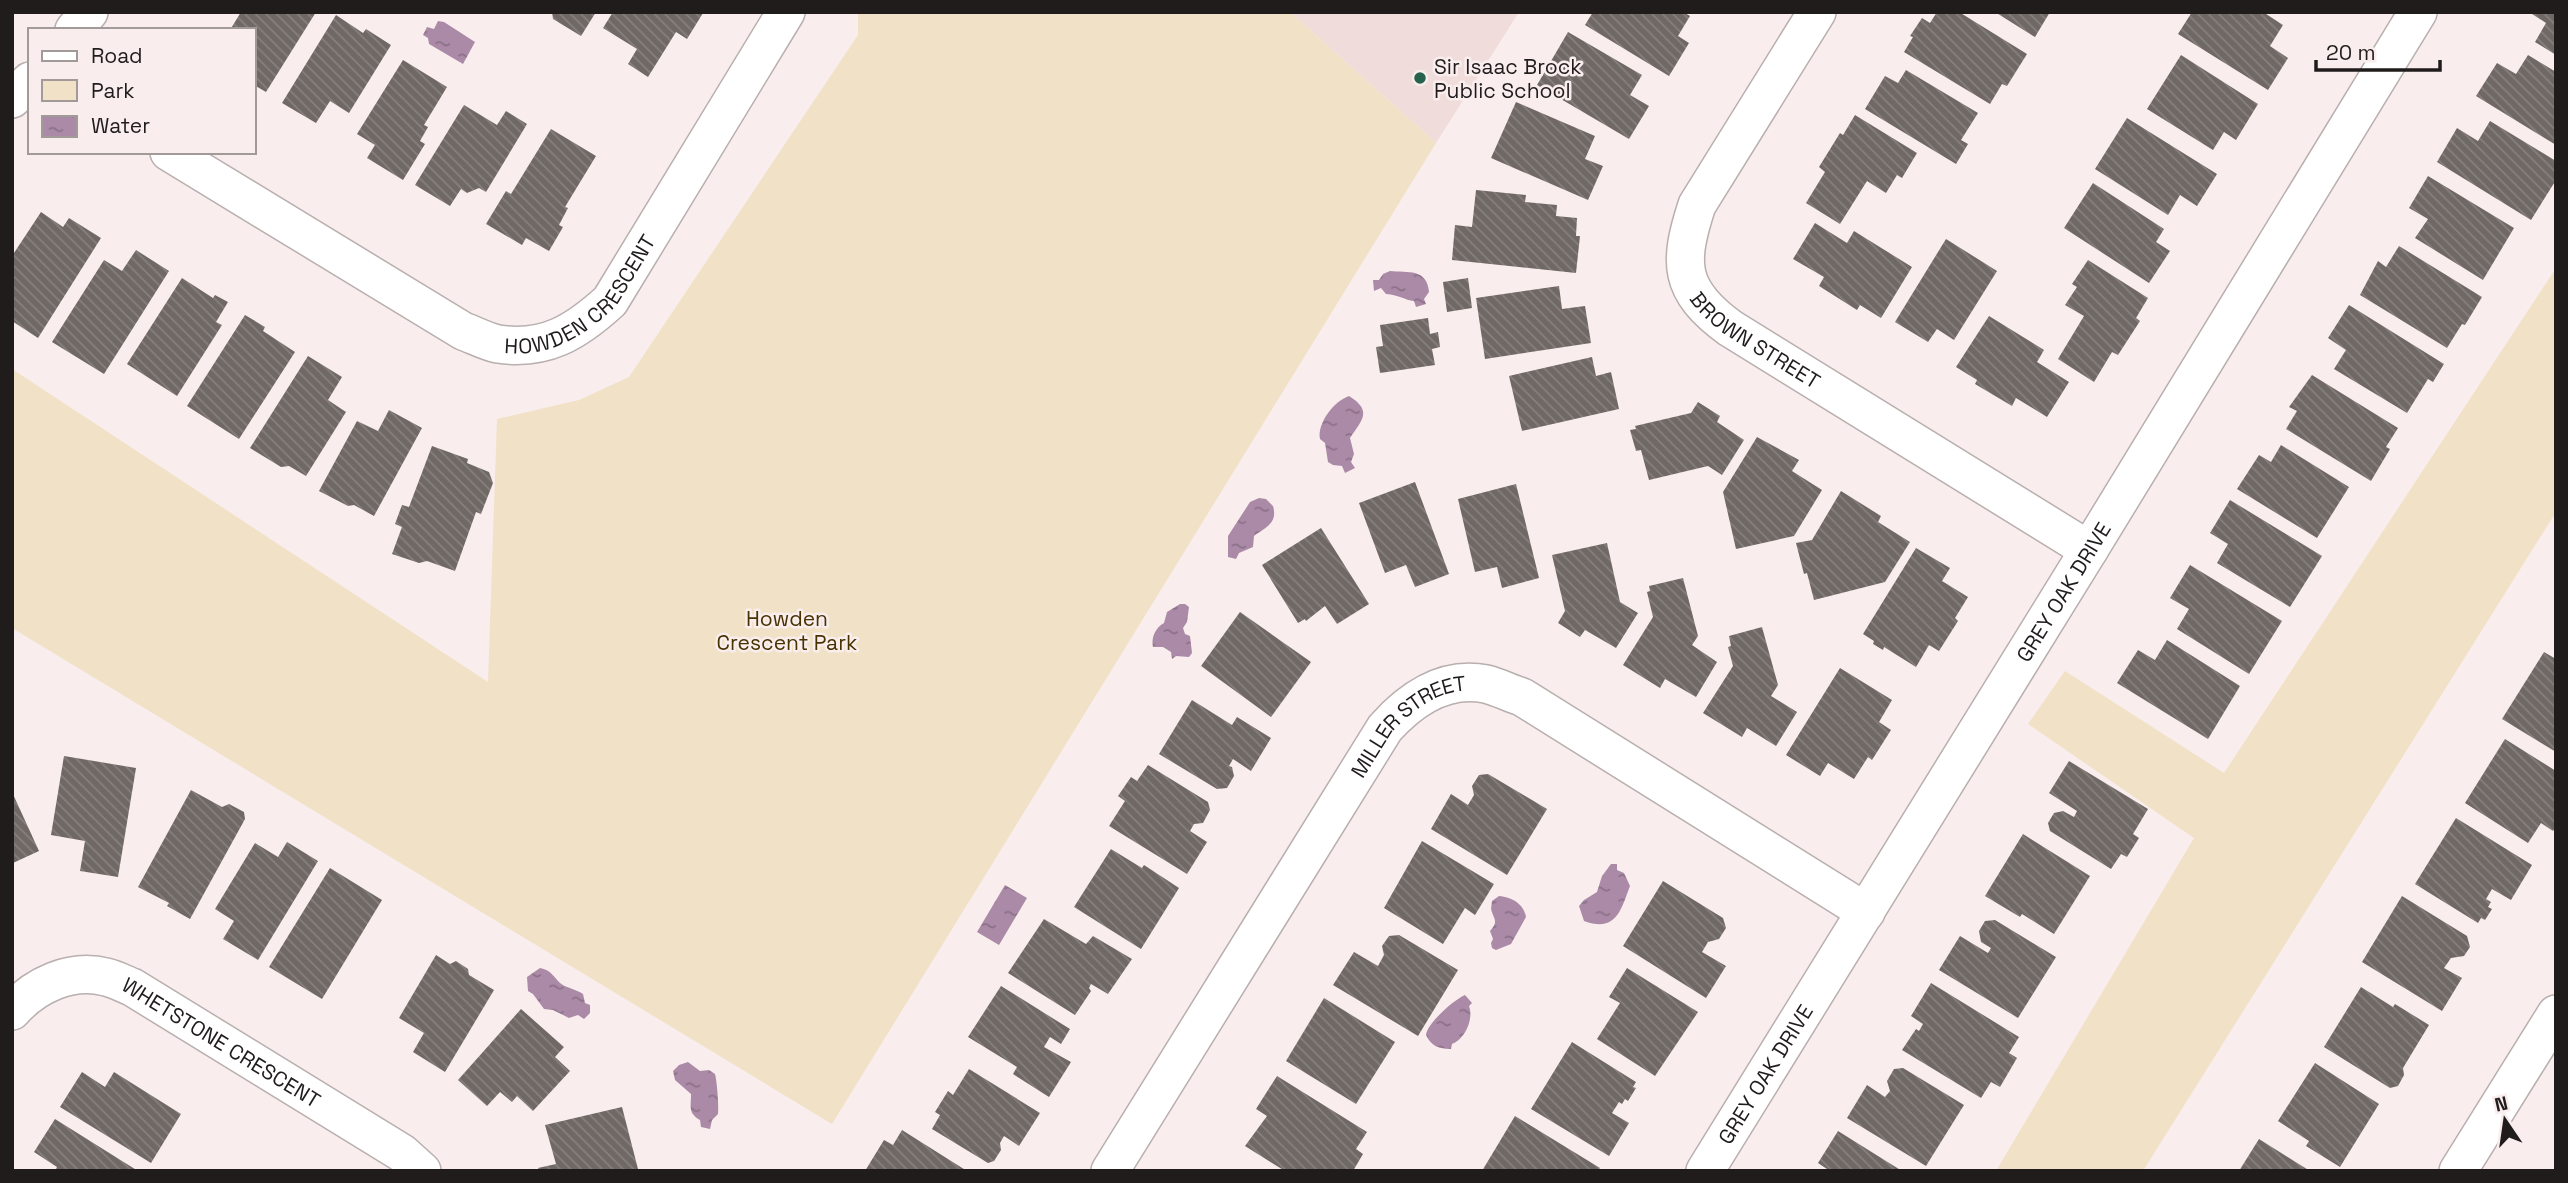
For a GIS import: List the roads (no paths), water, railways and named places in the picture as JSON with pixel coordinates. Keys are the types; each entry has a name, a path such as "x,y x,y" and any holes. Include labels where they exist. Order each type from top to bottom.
{"street":[{"path":"76,28 89,12"},
{"name":"HOWDEN CRESCENT","path":"172,154 463,331 496,344 528,346 550,341 561,338 587,322 610,301 786,12"},
{"name":"BROWN STREET","path":"1817,12 1696,205 1684,259 1691,285 1706,310 1730,328 2089,550"},
{"name":"GREY OAK DRIVE","path":"1704,1171 2418,12"},
{"path":"12,57 28,66"},
{"path":"12,99 28,82"},
{"name":"MILLER STREET","path":"1111,1171 1385,728 1405,706 1452,683 1485,684 1522,697 1866,912"},
{"name":"WHETSTONE CRESCENT","path":"12,1011 37,988 58,979 104,976 123,984 402,1153 422,1171"},
{"path":"2459,1171 2556,1014"}],"water":[{"path":"438,21 475,42 463,64 429,44 428,38 423,35 427,27 434,29"},
{"path":"1390,271 1421,275 1429,292 1424,299 1426,304 1416,307 1414,301 1386,294 1381,288 1374,291 1373,280 1379,280 1383,274"},
{"path":"1349,396 1361,406 1363,416 1350,438 1354,454 1351,462 1355,468 1345,473 1342,466 1328,462 1325,443 1320,439 1320,433 1328,413"},
{"path":"1259,498 1266,499 1273,506 1272,521 1254,536 1253,547 1239,553 1236,559 1228,557 1228,536 1250,502"},
{"path":"1180,604 1189,607 1187,622 1183,628 1185,634 1190,636 1192,653 1189,657 1176,656 1172,659 1171,652 1163,647 1153,647 1153,640 1156,630 1164,623 1167,612"},
{"path":"1611,864 1617,864 1617,870 1624,873 1630,886 1620,910 1616,917 1604,924 1584,921 1579,906 1597,892 1602,876"},
{"path":"1005,885 1027,898 999,945 977,932"},
{"path":"1499,896 1517,902 1526,917 1511,944 1496,950 1491,943 1493,939 1490,931 1495,923 1491,909 1492,901"},
{"path":"540,968 549,972 562,985 583,994 585,1003 590,1005 590,1013 584,1019 578,1015 569,1018 553,1010 544,1009 528,991 527,977"},
{"path":"1465,995 1472,1003 1469,1006 1470,1017 1464,1033 1452,1044 1451,1049 1436,1046 1426,1035 1431,1024"},
{"path":"688,1062 700,1071 709,1070 715,1074 718,1114 712,1120 710,1129 701,1127 700,1120 691,1109 691,1094 675,1080 673,1071"}],"place":[{"name":"Sir Isaac Brock Public School","path":"1420,78"}],"park label":[{"name":"Howden Crescent Park","path":"787,630"}]}
